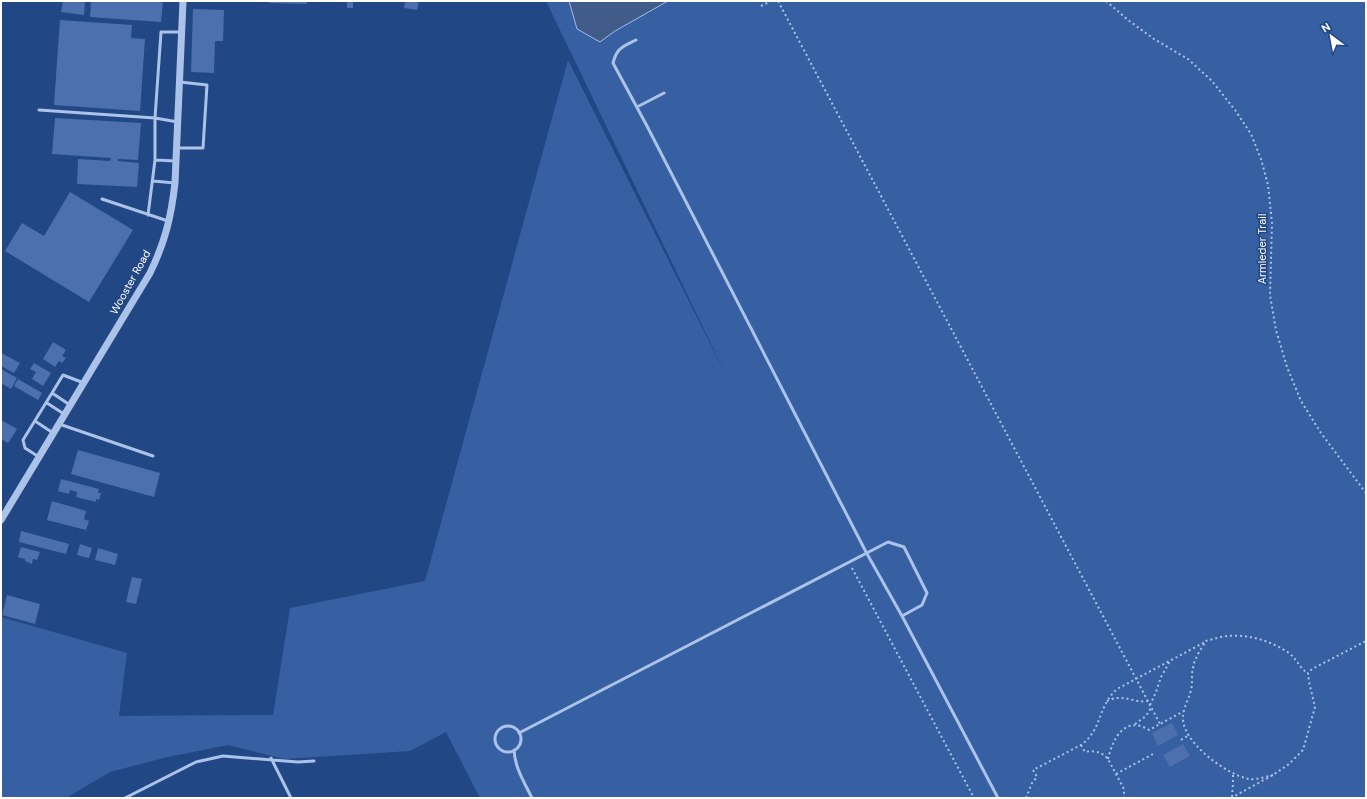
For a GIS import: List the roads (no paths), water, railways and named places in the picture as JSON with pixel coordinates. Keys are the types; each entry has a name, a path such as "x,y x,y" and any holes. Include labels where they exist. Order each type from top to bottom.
{"street":[{"name":"Wooster Road","path":"1,520 150,273 161,251 172,208 175,183 183,1"}],"lane":[{"path":"148,215 155,160 155,118 161,32 182,32"},
{"path":"636,40 622,47 616,53 613,63 637,106 866,552 902,616 998,798"},
{"path":"176,148 203,148 207,85 180,82"},
{"path":"637,106 664,93"},
{"path":"39,110 155,118 178,122"},
{"path":"155,160 176,161"},
{"path":"153,181 175,183"},
{"path":"102,199 169,222"},
{"path":"39,457 24,448 23,440 63,375 84,383"},
{"path":"52,394 70,406"},
{"path":"47,403 65,414"},
{"path":"35,421 53,433"},
{"path":"59,424 152,456"},
{"path":"520,733 866,552 888,542 904,547 927,593 922,605 902,616"},
{"path":"505,726 514,727 520,733 521,741 514,750 506,751 498,747 496,743 496,735 498,731 505,726"},
{"path":"514,750 518,770 532,798"},
{"path":"125,798 196,762 223,756 271,758 298,762 314,761"},
{"path":"271,758 291,798"}]}
